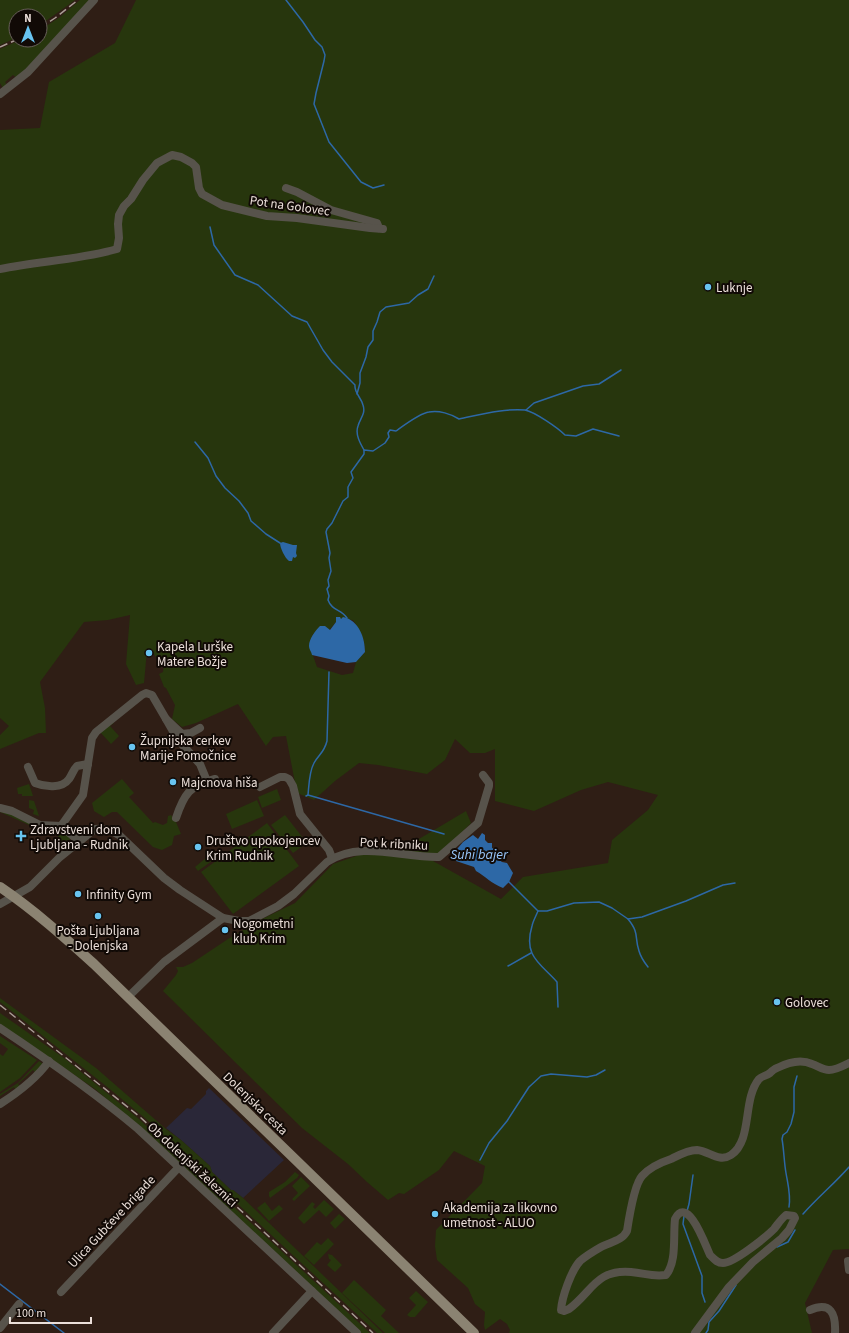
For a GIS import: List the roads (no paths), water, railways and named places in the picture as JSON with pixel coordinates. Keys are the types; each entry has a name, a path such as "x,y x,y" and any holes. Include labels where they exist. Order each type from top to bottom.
{"main road":[{"name":"Dolenjska cesta","path":"0,887 56,929 474,1333"}],"street":[{"path":"1,91 32,68 94,0"},
{"name":"Pot na Golovec","path":"0,269 25,264 90,256 117,249 119,238 119,215 124,206 131,199 142,180 157,163 172,155 181,157 196,167 199,188 202,194 222,205 267,216 297,218 381,229 377,223 331,210 297,192 286,188"},
{"path":"61,826 83,795 92,738 112,718 146,693 152,695 178,740 200,764 211,780 194,788 183,798 176,818"},
{"path":"166,719 182,734 191,733 200,728"},
{"path":"28,767 36,782 44,786 53,786 65,783 69,780 77,766 88,764"},
{"name":"Pot k ribniku","path":"223,918 249,921 260,916 278,906 294,894 332,858 360,851 387,852 430,858 439,857 478,822 489,786 489,783 483,775"},
{"path":"260,787 280,777 285,777 289,780 293,786 300,814 329,850 332,858"},
{"path":"0,808 12,811 40,825 61,826 80,842"},
{"path":"0,904 30,887 59,858 95,829 102,828 112,830 119,835 164,878 223,918 164,962 128,997"},
{"name":"Ob dolenjski železnici","path":"0,1028 75,1079 117,1111 357,1333"},
{"path":"0,1104 26,1086 49,1061"},
{"path":"695,1333 729,1287 753,1262 782,1238 795,1218 792,1215 786,1215 768,1234 733,1260 722,1263 715,1260 710,1255 692,1217 684,1213 680,1213 675,1220 674,1246 670,1270 666,1275 654,1276 631,1272 614,1273 597,1281 569,1309 564,1311 561,1310 562,1298 580,1261 600,1248 624,1236 636,1189 642,1176 649,1170 668,1160 692,1151 704,1152 719,1158 725,1158 735,1152 743,1135 751,1093 761,1078 769,1074 775,1068 793,1062 810,1063 822,1069 828,1070 849,1063"},
{"name":"Ulica Gubčeve brigade","path":"61,1292 179,1167"},
{"path":"848,1262 849,1270"},
{"path":"273,1333 312,1291"},
{"path":"0,1328 20,1304"},
{"path":"810,1310 823,1306 829,1309 834,1318 835,1333"}],"water":[{"path":"283,542 297,545 297,556 295,558 293,557 292,561 289,561 283,553 280,543"},
{"path":"336,617 340,617 341,619 343,617 349,619 360,630 364,641 365,652 356,662 347,663 312,655 309,646 316,630 320,626 325,626 330,630 336,622"},
{"name":"Suhi bajer","path":"482,833 485,835 485,840 488,843 492,843 492,848 498,850 498,859 507,863 513,873 509,882 503,888 476,871 474,867 456,861 453,854 463,842 473,835 478,839"}],"waterway":[{"path":"286,0 315,40 322,47 325,55 314,104 329,142 361,182 373,188 384,185"},
{"path":"210,227 214,245 235,275 258,285 292,316 307,322 323,350 332,362 355,385 364,408 357,429 364,450"},
{"path":"357,394 360,383 360,373 368,347 373,340 373,331 380,312 386,307 409,303 428,289 434,276"},
{"path":"526,410 534,403 583,386 599,384 621,370"},
{"path":"347,618 334,608 328,600 329,596 327,589 329,586 328,580 331,571 329,558 330,553 326,532 343,501 348,497 348,487 353,478 351,472 364,454 364,450 373,451 385,443 389,437 388,433 390,430 396,431 416,417 429,412 445,413 459,419 492,412 525,410 540,417 565,435 576,436 593,429 619,436"},
{"path":"195,442 208,458 216,476 225,488 239,501 248,513 251,521 266,534 280,543"},
{"path":"306,796 308,795 312,767 327,741 329,672"},
{"path":"308,795 444,834"},
{"path":"508,881 538,911 547,911 574,903 599,902 612,908 628,919 642,917 686,901 723,885 735,883"},
{"path":"538,911 530,936 531,952 539,964 557,982 558,1007"},
{"path":"628,919 634,928 641,956 648,967"},
{"path":"508,966 531,953"},
{"path":"480,1160 489,1143 507,1121 529,1087 541,1076 551,1074 587,1077 596,1075 605,1070"},
{"path":"789,1207 790,1203 782,1139 783,1135 787,1132 791,1124 794,1112 794,1087 797,1076"},
{"path":"803,1214 849,1167"},
{"path":"687,1211 693,1175"},
{"path":"684,1216 683,1224 702,1276 702,1293 705,1302"},
{"path":"777,1247 788,1242 795,1230"},
{"path":"0,1284 64,1333"},
{"path":"706,1333 709,1322 719,1311 736,1285"}],"railway":[{"path":"48,23 78,0"},
{"path":"0,47 8,44"},
{"path":"0,1005 140,1117 373,1333"}],"place":[{"name":"Luknje","path":"708,287"},
{"name":"Kapela Lurške Matere Božje","path":"149,653"},
{"name":"Župnijska cerkev Marije Pomočnice","path":"132,747"},
{"name":"Majcnova hiša","path":"173,782"},
{"name":"Zdravstveni dom Ljubljana - Rudnik","path":"21,836"},
{"name":"Društvo upokojencev Krim Rudnik","path":"198,847"},
{"name":"Infinity Gym","path":"78,894"},
{"name":"Pošta Ljubljana - Dolenjska","path":"98,916"},
{"name":"Nogometni klub Krim","path":"225,930"},
{"name":"Golovec","path":"777,1002"},
{"name":"Akademija za likovno umetnost - ALUO","path":"435,1214"}]}
